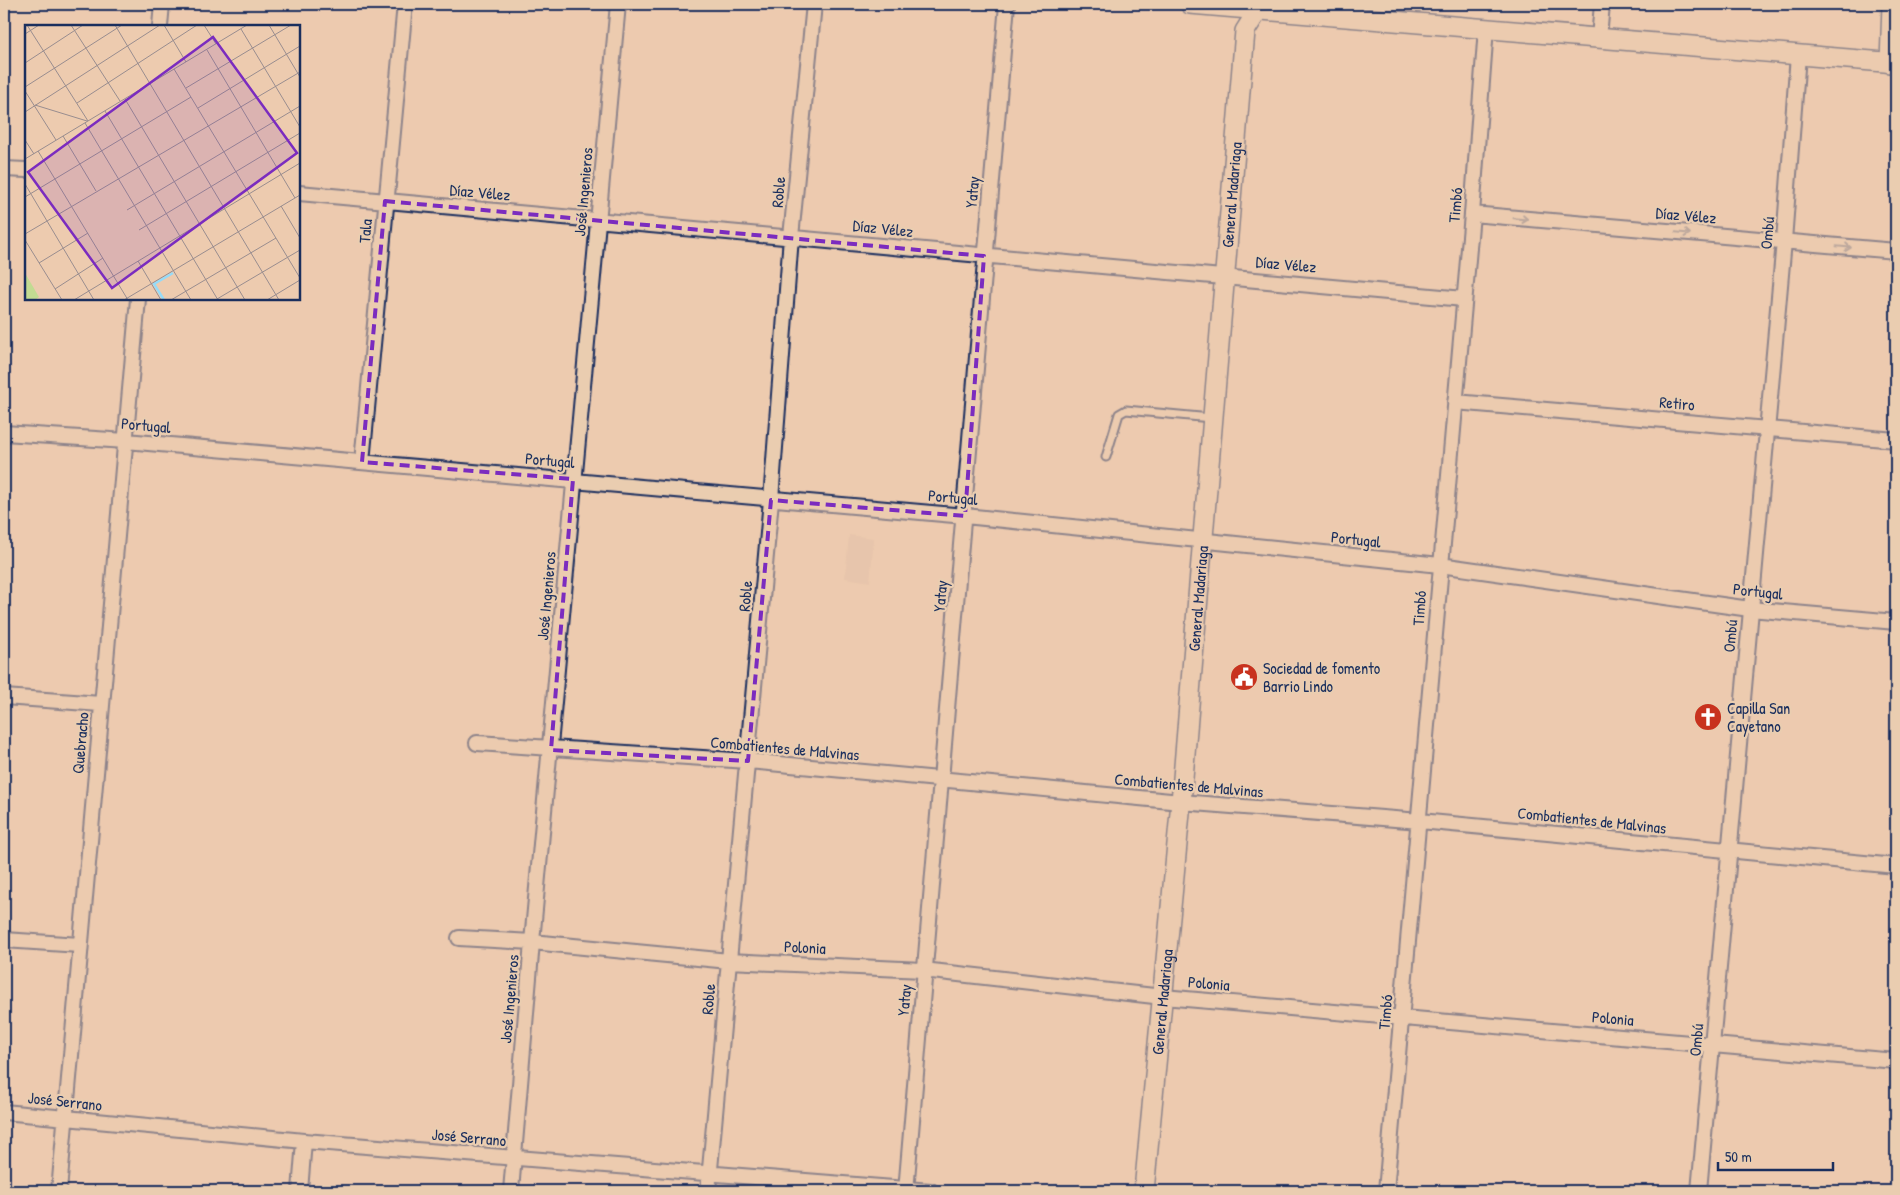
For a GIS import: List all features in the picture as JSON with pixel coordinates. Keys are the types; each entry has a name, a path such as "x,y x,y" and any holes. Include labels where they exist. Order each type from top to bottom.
{"street":[{"path":"160,25 162,4"},
{"name":"Tala","path":"362,462 405,4"},
{"name":"José Ingenieros","path":"511,1191 618,4"},
{"name":"Roble","path":"708,1191 772,500 791,237 814,4"},
{"name":"Yatay","path":"906,1190 965,516 984,256 1007,4"},
{"path":"1190,4 1260,7 1893,63 1892,4"},
{"path":"1599,38 1602,4"},
{"name":"General Madariaga","path":"1144,1191 1163,997 1246,31 1260,7"},
{"name":"Timbó","path":"1386,1191 1420,821 1486,28"},
{"name":"Ombú","path":"1699,1191 1784,241 1798,55"},
{"path":"4,169 25,170"},
{"name":"Díaz Vélez","path":"300,193 1464,298"},
{"name":"Díaz Vélez","path":"1472,214 1896,251"},
{"name":"Quebracho","path":"59,1191 138,300"},
{"name":"Retiro","path":"1455,402 1896,440"},
{"name":"Portugal","path":"4,433 126,441 965,516 1440,564 1750,609 1896,622"},
{"path":"4,697 101,704"},
{"name":"Combatientes de Malvinas","path":"477,743 551,750 748,761 1896,866"},
{"name":"Polonia","path":"459,938 532,942 729,961 924,970 1163,997 1402,1016 1896,1061"},
{"path":"4,940 80,945"},
{"name":"José Serrano","path":"4,1112 304,1141 931,1191"},
{"path":"300,1191 304,1141"}],"lane":[{"path":"1106,457 1119,414 1126,410 1212,418"}],"highlighted area":[{"path":"385,201 984,256 965,516 771,500 748,761 551,750 573,479 362,462"}],"shaded area":[{"path":"849,535 874,538 870,582 845,578"}],"place":[{"name":"Sociedad de fomento Barrio Lindo","path":"1244,677"},
{"name":"Capilla San Cayetano","path":"1708,717"}]}
